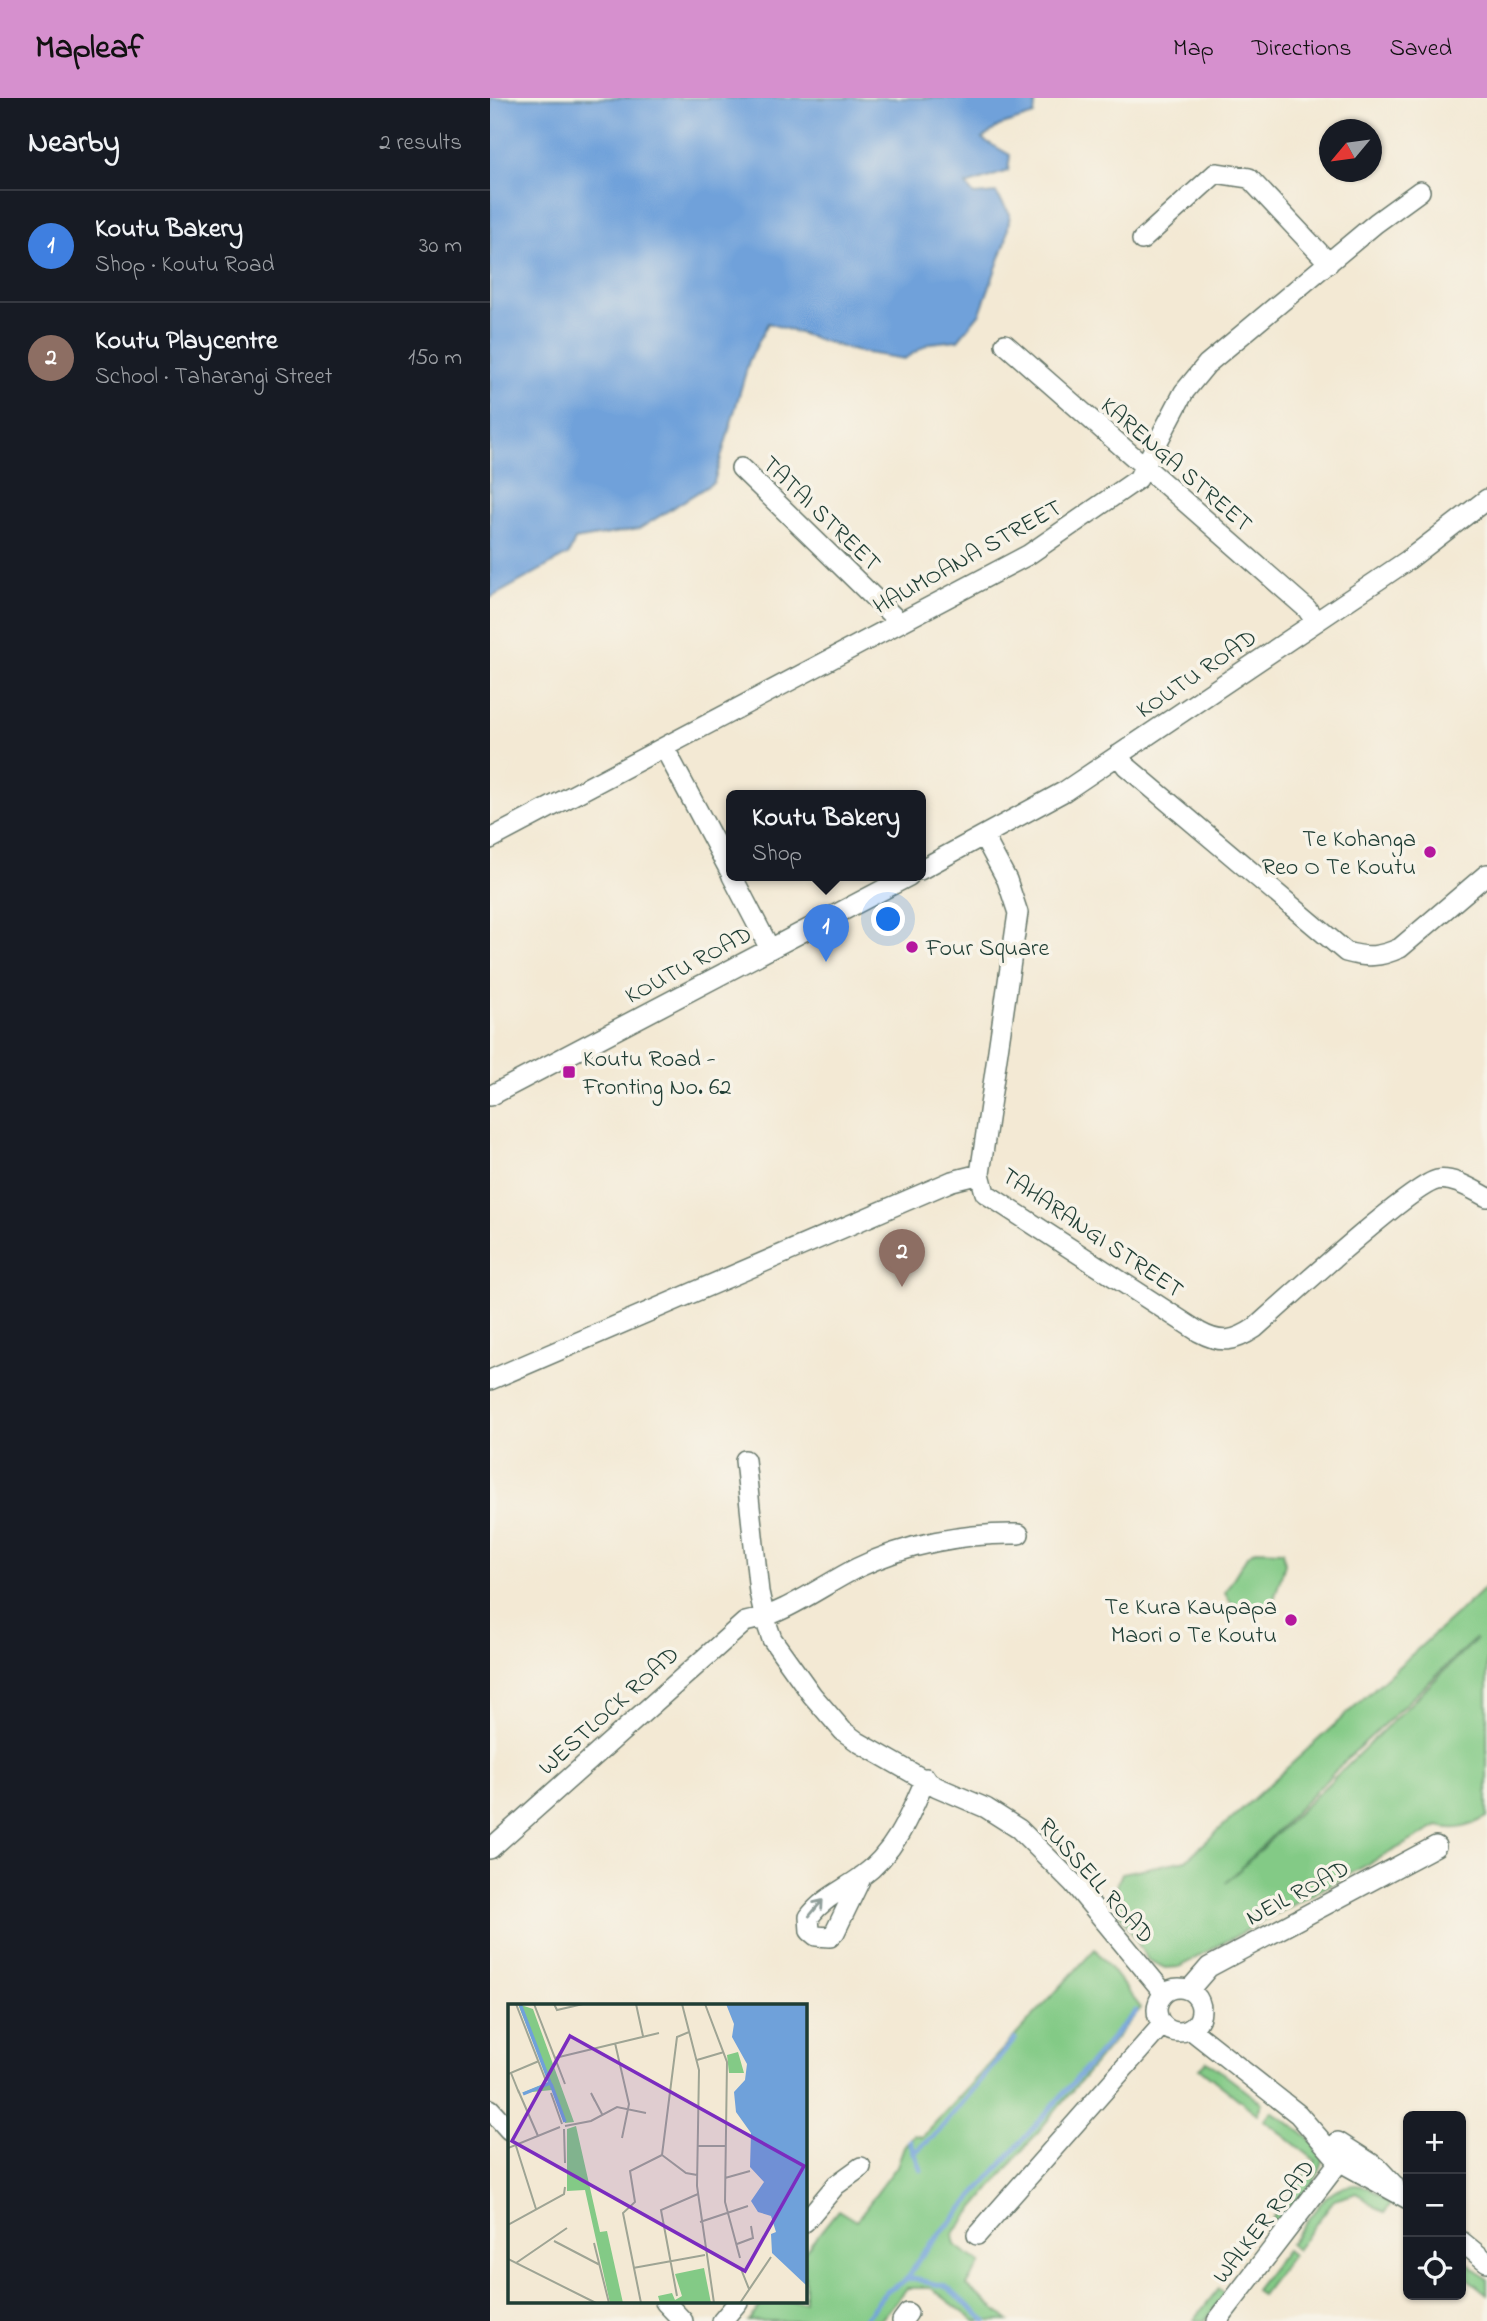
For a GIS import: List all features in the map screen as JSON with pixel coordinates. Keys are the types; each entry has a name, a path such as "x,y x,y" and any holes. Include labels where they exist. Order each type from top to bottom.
{"street":[{"path":"1142,240 1216,173 1249,177 1329,263"},
{"name":"HAUMOANA STREET","path":"490,839 665,749 1028,555 1122,492 1138,479 1195,376 1329,263 1420,191"},
{"name":"KARENGA STREET","path":"1005,344 1307,609 1316,622"},
{"name":"TATAI STREET","path":"741,468 899,622"},
{"name":"KOUTU ROAD","path":"926,867 1055,797 1408,560 1487,499"},
{"path":"665,749 726,865"},
{"path":"1118,755 1126,766 1346,952 1365,958 1385,955 1400,948 1487,874"},
{"path":"979,1174 1018,913 1007,880 984,837"},
{"path":"735,881 770,949"},
{"name":"KOUTU ROAD","path":"490,1096 899,881"},
{"name":"TAHARANGI STREET","path":"490,1380 952,1181 979,1174 985,1193 1199,1332 1224,1342 1236,1340 1255,1328 1425,1185 1443,1180 1487,1197"},
{"name":"RUSSELL ROAD","path":"745,1460 759,1595 765,1619 772,1639 812,1695 844,1731 875,1752 926,1778 937,1787 986,1808 1019,1829 1038,1846 1164,1993"},
{"name":"WESTLOCK ROAD","path":"490,1849 701,1658 745,1622 765,1619 859,1567 894,1553 980,1534 1019,1534"},
{"path":"862,1876 899,1836 926,1778"},
{"name":"NEIL ROAD","path":"1189,1990 1209,1967 1436,1846"},
{"path":"1175,1988 1189,1990 1200,2001 1200,2017 1190,2029 1175,2032 1162,2025 1157,2007 1164,1993 1175,1988"},
{"path":"977,2235 1162,2025"},
{"path":"1190,2029 1298,2114 1344,2156 1403,2196"},
{"path":"490,2109 508,2129"},
{"name":"WALKER ROAD","path":"1217,2321 1344,2156"},
{"path":"807,2220 836,2185 861,2167"},
{"path":"1466,2245 1487,2262"},
{"path":"667,2304 683,2321"},
{"path":"722,2321 736,2304"}],"green space":[{"path":"1255,1550 1283,1551 1285,1564 1270,1612 1249,1611 1237,1607 1225,1592 1247,1556"},
{"path":"1487,1586 1487,1817 1463,1827 1438,1826 1179,1967 1165,1968 1148,1960 1118,1911 1117,1885 1122,1873 1186,1860","holes":["1476,1640 1226,1883 1348,1758"]},
{"path":"1095,1949 1141,2008 953,2234 955,2245 981,2263 966,2285 1009,2321 975,2321 931,2288 907,2288 880,2321 748,2321 762,2304 807,2304 807,2249 838,2210 856,2221 897,2166 904,2146 915,2135 922,2137"},
{"path":"1207,2061 1262,2103 1257,2114 1199,2068"},
{"path":"1272,2111 1313,2142 1322,2154 1323,2162 1307,2192 1278,2226 1272,2218 1316,2161 1264,2120"},
{"path":"1345,2186 1368,2187 1391,2204 1384,2213 1357,2193 1334,2200 1296,2250 1290,2244 1326,2198"},
{"path":"1286,2250 1292,2255 1262,2295 1255,2290"},
{"path":"1466,2262 1487,2279 1487,2294 1466,2277"},
{"path":"1218,2289 1225,2295 1205,2321 1194,2320"}],"water":[{"path":"490,98 1036,98 1034,115 999,126 982,139 1010,155 1008,171 966,185 974,195 996,193 1010,214 1006,241 980,313 958,340 930,343 904,359 854,351 768,323 749,361 714,482 639,529 575,540 569,554 490,598"}],"waterway":[{"path":"908,2278 920,2257 1136,2011"},
{"path":"914,2153 939,2131 1015,2039"},
{"path":"910,2141 921,2170"},
{"path":"863,2321 885,2293 908,2278 945,2286 986,2321"}],"place":[{"name":"Te Kohanga Reo O Te Koutu","path":"1430,852"},
{"name":"Four Square","path":"912,947"},
{"name":"Koutu Bakery","path":"826,962"},
{"name":"Koutu Road - Fronting No. 62","path":"569,1072"},
{"name":"Koutu Playcentre","path":"902,1287"},
{"name":"Te Kura Kaupapa Maori o Te Koutu","path":"1291,1620"}]}
